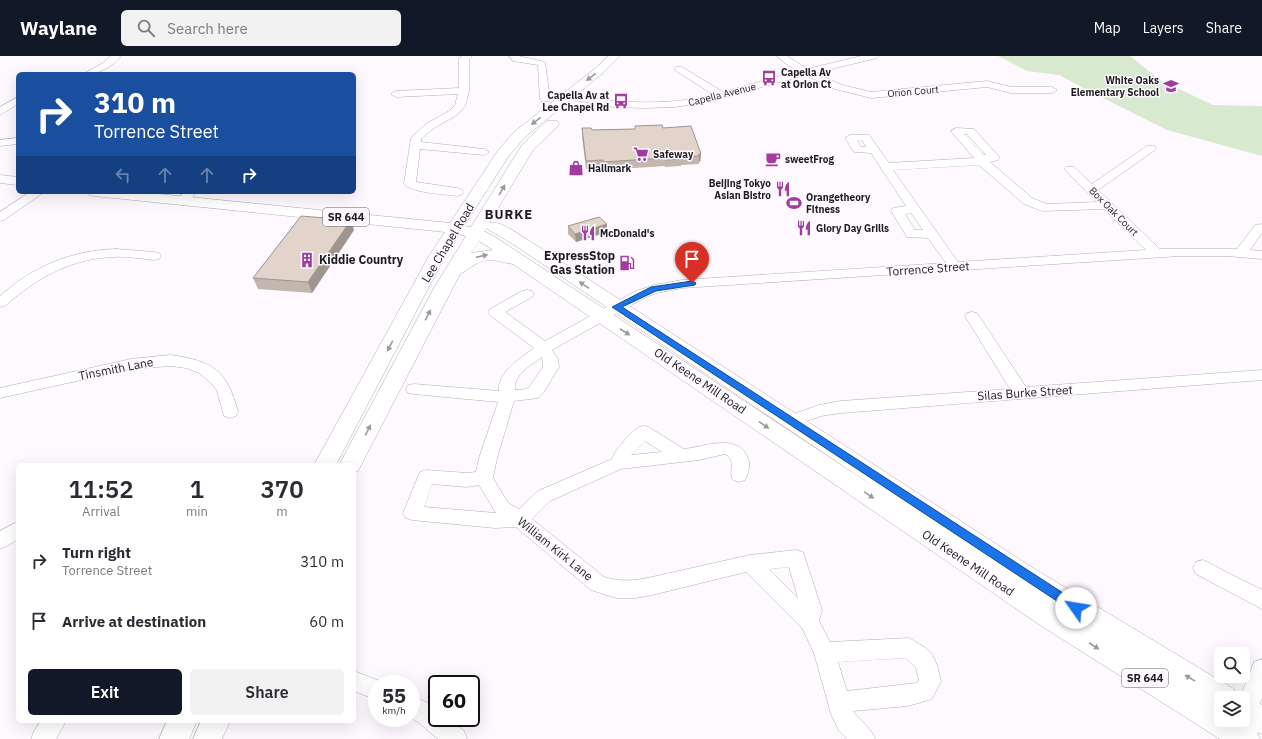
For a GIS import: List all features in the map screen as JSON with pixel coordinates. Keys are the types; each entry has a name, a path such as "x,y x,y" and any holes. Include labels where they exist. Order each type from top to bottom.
{"main road":[{"name":"Lee Chapel Road","path":"326,463 458,224 502,155 514,141 567,96 600,70 620,58"},
{"name":"Lee Chapel Road","path":"351,463 450,276 527,148 536,138 581,100 620,58"},
{"path":"0,179 16,181"},
{"name":"Old Keene Mill Road","path":"141,194 188,196 497,229 522,243 608,311 1049,617 1214,706"},
{"name":"Old Keene Mill Road","path":"176,194 188,196"},
{"name":"Old Keene Mill Road","path":"478,228 489,240 530,267 608,311 791,421 1024,575 1141,648 1214,701"},
{"path":"450,276 471,258 489,254 507,257 530,267"},
{"path":"173,739 182,723"},
{"path":"207,739 215,723"}],"street":[{"path":"92,72 106,65 116,56"},
{"path":"457,192 418,187 410,184 416,138 430,126 452,113 460,106 464,91 464,59 467,56"},
{"path":"514,56 520,61 534,61 542,64 545,99"},
{"name":"Orion Court","path":"782,56 792,65 840,89 871,95 987,84 1011,90 1052,90"},
{"name":"Capella Avenue","path":"567,96 581,100 622,104 654,105 692,102 839,63 874,56"},
{"path":"679,69 721,95"},
{"path":"396,94 464,91"},
{"path":"0,112 16,101"},
{"path":"0,143 16,141"},
{"path":"415,145 484,152"},
{"path":"1092,189 1151,148"},
{"path":"873,150 955,267"},
{"path":"885,167 981,160 1028,201 1037,205 1046,208 1107,205"},
{"name":"Box Oak Court","path":"1070,169 1157,254"},
{"path":"0,217 35,194"},
{"path":"914,209 897,211 911,234 932,234"},
{"path":"1241,253 1259,228 1262,228"},
{"name":"Torrence Street","path":"608,311 654,289 682,284 1201,251 1262,255"},
{"path":"0,303 35,275 70,260 110,253 154,256"},
{"path":"414,389 495,397 532,394 538,388 551,368 550,358 544,348 495,312 527,294"},
{"path":"608,311 544,348 513,374 507,384 508,396 484,478 467,480 426,477 412,513 495,521 520,519 544,496 619,463 681,456 726,448 734,451 738,455 741,462 739,475"},
{"path":"972,316 1021,393"},
{"name":"Tinsmith Lane","path":"0,394 131,364 168,361 194,365 213,375 222,386 230,412"},
{"name":"Silas Burke Street","path":"791,421 818,411 841,407 1021,393 1259,378"},
{"path":"619,463 622,454 644,432 681,456"},
{"name":"William Kirk Lane","path":"484,478 502,508 520,519 598,584 616,589 636,589 750,563 796,558 812,610 809,622"},
{"name":"William Kirk Lane","path":"750,563 809,622 824,651 842,716 852,729 864,739"},
{"path":"1203,568 1262,600"},
{"path":"824,651 838,652 909,648 919,653 927,665 930,681 924,692 838,702"},
{"path":"1250,702 1262,669"},
{"path":"356,682 368,686"},
{"path":"420,711 456,739"},
{"path":"42,739 54,723"}],"green space":[{"path":"998,56 1130,56 1160,80 1213,105 1262,106 1262,156 1167,130 1059,75 1027,71"}],"building":[{"name":"Safeway","path":"662,125 663,128 691,126 701,154 699,154 699,156 681,157 681,159 665,160 665,158 603,162 603,160 586,161 582,128 591,128 592,130 635,129 635,126"},
{"name":"Kiddie Country","path":"301,216 351,220 308,282 253,278"},
{"path":"599,217 607,224 575,234 568,226"}],"place":[{"name":"Capella Av at Orion Ct","path":"769,78"},
{"name":"White Oaks Elementary School","path":"1171,86"},
{"name":"Capella Av at Lee Chapel Rd","path":"621,101"},
{"name":"Safeway","path":"641,154"},
{"name":"sweetFrog","path":"773,159"},
{"name":"Hallmark","path":"576,168"},
{"name":"Beijing Tokyo Asian Bistro","path":"783,189"},
{"name":"Orangetheory Fitness","path":"794,203"},
{"name":"Glory Day Grills","path":"804,228"},
{"name":"McDonald's","path":"588,233"},
{"name":"Kiddie Country","path":"307,260"},
{"name":"ExpressStop Gas Station","path":"627,263"}],"district":[{"name":"BURKE","path":"509,214"}],"route":[{"path":"692,283 654,289 616,307 1076,608"}]}
